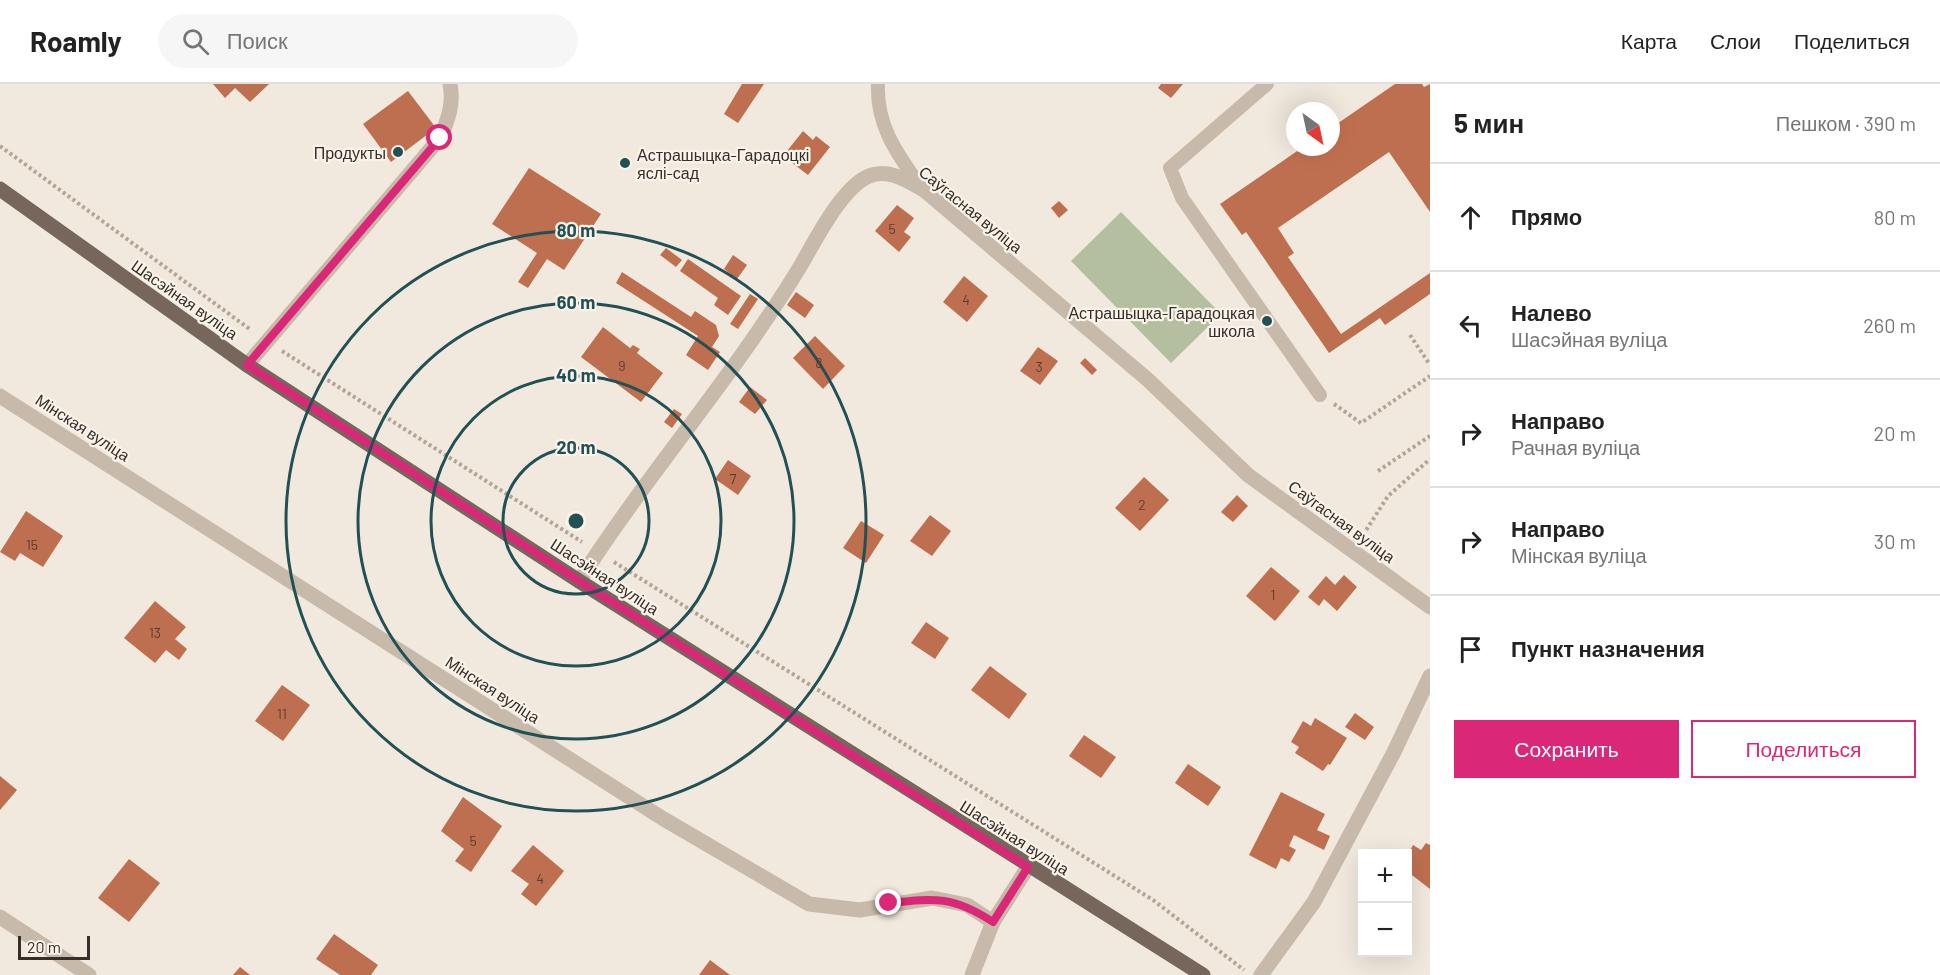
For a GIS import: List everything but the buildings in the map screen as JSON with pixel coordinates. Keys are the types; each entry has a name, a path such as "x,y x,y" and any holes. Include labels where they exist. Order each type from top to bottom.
{"main road":[{"name":"Шасэйная вуліца","path":"0,189 247,365 579,581 1028,867 1203,975"}],"street":[{"path":"247,365 440,138 449,118 452,95 450,84"},
{"name":"Саўгасная вуліца","path":"579,581 787,288 847,194 867,176 881,173 902,177 924,190 1147,379 1248,475 1430,607"},
{"name":"Мінская вуліца","path":"0,396 662,818 809,903 860,910 932,898 967,905 993,922"},
{"path":"1261,975 1314,902 1394,752 1430,676"},
{"path":"972,975 993,922 1028,867"},
{"path":"0,917 88,975"}],"lane":[{"path":"879,84 878,100 883,124 891,145 924,190"},
{"path":"1267,84 1170,168 1182,198 1320,395"}],"path":[{"path":"0,146 266,341 1153,900 1250,975"},
{"path":"1410,335 1430,365"},
{"path":"1320,395 1361,423 1430,376"},
{"path":"1378,471 1430,435"},
{"path":"1352,551 1388,496 1430,459"}],"green space":[{"path":"1121,212 1221,314 1171,363 1071,261"}],"place":[{"name":"Продукты","path":"398,152"},
{"name":"Астрашыцка-Гарадоцкі яслі-сад","path":"625,163"},
{"name":"Астрашыцка-Гарадоцкая школа","path":"1267,321"}],"route":[{"path":"440,138 247,365 579,581 1028,867 993,922 967,905 932,898 889,903"}]}
